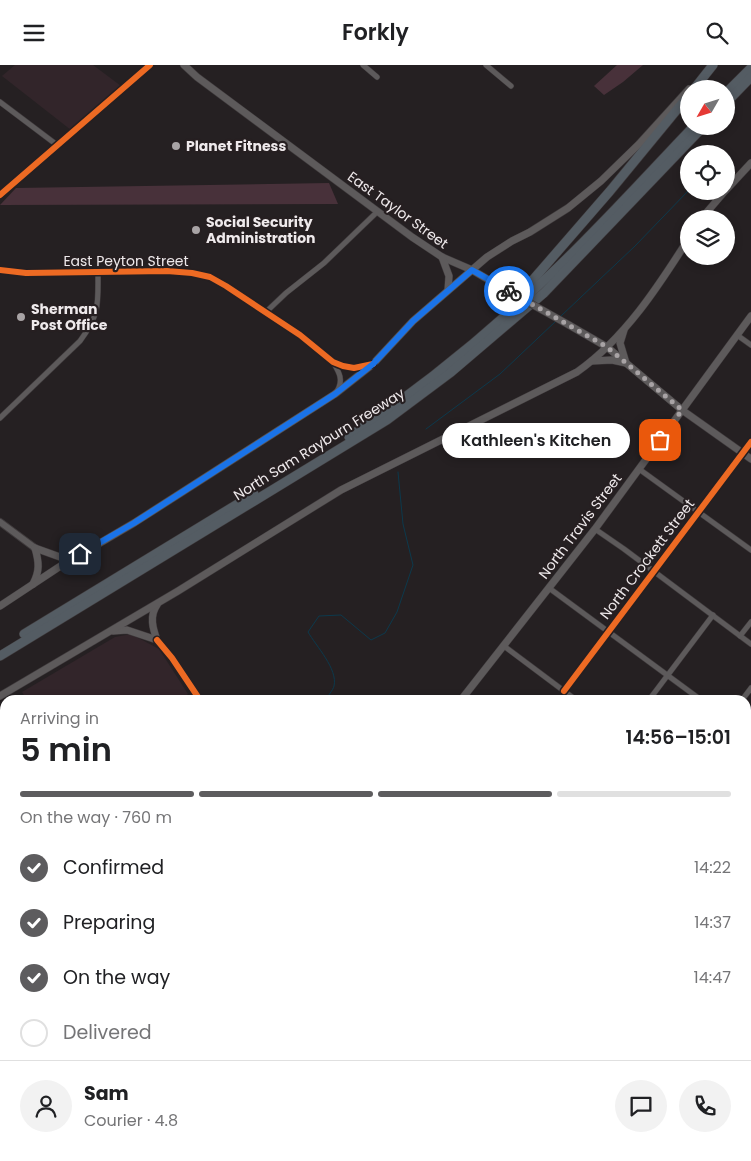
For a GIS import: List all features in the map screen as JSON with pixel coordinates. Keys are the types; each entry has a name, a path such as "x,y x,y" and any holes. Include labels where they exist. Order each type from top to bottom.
{"highway":[{"path":"701,80 713,65"},
{"path":"735,84 751,68"},
{"path":"735,94 751,77"},
{"path":"492,328 610,191 680,106"},
{"name":"North Sam Rayburn Freeway","path":"0,649 84,596 330,450 435,374 492,328 558,267 685,135"},
{"name":"North Sam Rayburn Freeway","path":"0,655 387,420 499,332 544,293 695,135"}],"main road":[{"name":"East Taylor Street","path":"184,65 199,79 412,237 442,257 472,270 607,347 682,410 751,459"},
{"path":"698,80 713,65"},
{"path":"0,606 80,554 134,523 335,394 373,364 413,321 472,270 497,250 568,208 601,181 639,144 680,98"},
{"path":"735,181 751,163"},
{"path":"709,210 718,200"},
{"path":"2,695 341,491 577,371 592,361 624,328 664,278 680,252"},
{"path":"442,257 449,276 448,290"},
{"name":"North Travis Street","path":"464,695 504,647 594,529 751,316"},
{"path":"592,361 612,360 626,363 620,343 624,328"},
{"path":"35,548 60,557 80,554"},
{"path":"32,585 38,575 39,566 35,548"},
{"path":"157,641 152,620 153,610 159,602"},
{"path":"105,633 127,630 157,641"}],"street":[{"path":"0,195 150,65"},
{"path":"363,65 377,77"},
{"path":"486,65 511,86"},
{"path":"0,102 57,145"},
{"path":"266,312 286,293 324,263 378,211"},
{"name":"East Peyton Street","path":"0,270 26,273 167,271 210,277 300,335 333,362 354,368 373,364"},
{"path":"0,418 80,341 91,327 96,315 98,272"},
{"path":"737,335 751,345"},
{"path":"333,362 340,373 341,379 340,386 335,394"},
{"name":"North Crockett Street","path":"564,691 751,442"},
{"path":"639,469 751,550"},
{"path":"0,522 35,548"},
{"path":"594,529 654,571 751,644"},
{"path":"549,588 694,695"},
{"path":"654,695 713,615"},
{"path":"740,636 751,622"},
{"path":"157,641 172,658 197,695"},
{"path":"504,647 569,695"}],"shaded area":[{"path":"15,65 93,65 121,86 71,130 2,76"},
{"path":"617,65 643,65 604,95 594,86"},
{"path":"329,183 338,204 0,205 16,188"},
{"path":"131,634 159,649 188,694 24,695 22,692 115,637"}],"waterway":[{"path":"561,316 635,246 680,199"},
{"path":"426,429 500,374 556,321"},
{"path":"329,695 334,686 333,672 308,632 319,616 341,615 371,640 385,633 397,612 413,565 403,524 398,472"}],"cycle path":[{"path":"0,195 150,65"},
{"path":"0,270 26,273 167,271 210,277 300,335 333,362 354,368 373,364"},
{"path":"564,691 751,442"},
{"path":"157,640 172,658 197,695"}],"way so far":[{"path":"509,291 607,347 682,410 660,440"}],"place":[{"name":"Planet Fitness","path":"176,146"},
{"name":"Social Security Administration","path":"196,230"},
{"name":"Sherman Post Office","path":"21,317"},
{"name":"Kathleen's Kitchen","path":"660,440"}],"route":[{"path":"80,554 134,523 335,394 373,364 413,321 472,270 509,291"}]}
